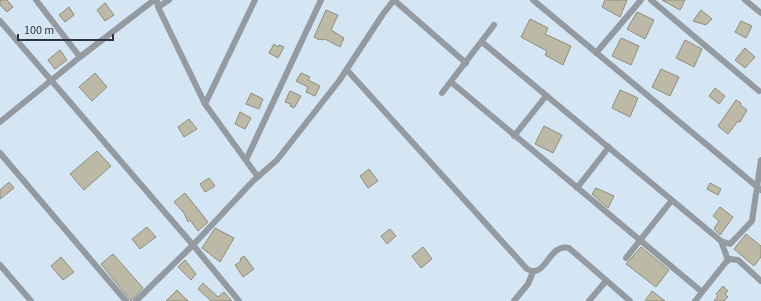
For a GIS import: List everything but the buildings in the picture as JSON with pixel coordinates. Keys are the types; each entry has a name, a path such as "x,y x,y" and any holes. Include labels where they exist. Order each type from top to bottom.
{"street":[{"path":"36,0 80,57"},
{"path":"0,122 80,57 154,0"},
{"path":"158,0 158,7 205,104 258,177"},
{"path":"158,7 169,0"},
{"path":"205,104 255,0"},
{"path":"246,160 321,0"},
{"path":"136,301 276,160 347,70 380,18 394,0 466,63"},
{"path":"533,0 759,188"},
{"path":"596,53 641,0"},
{"path":"650,0 760,92"},
{"path":"745,0 761,13"},
{"path":"0,21 193,245 239,301"},
{"path":"442,93 494,25"},
{"path":"482,42 721,241 730,244 752,221 759,188 761,160"},
{"path":"347,70 527,269 533,272"},
{"path":"450,82 702,292"},
{"path":"514,136 546,96"},
{"path":"577,188 609,147"},
{"path":"0,153 126,301"},
{"path":"626,258 672,200"},
{"path":"721,241 728,260"},
{"path":"514,301 528,284 533,272 541,268 557,249 562,247 571,249 630,301"},
{"path":"696,301 728,260 733,258 738,260 761,281"},
{"path":"0,265 31,301"},
{"path":"589,301 606,281"}]}
